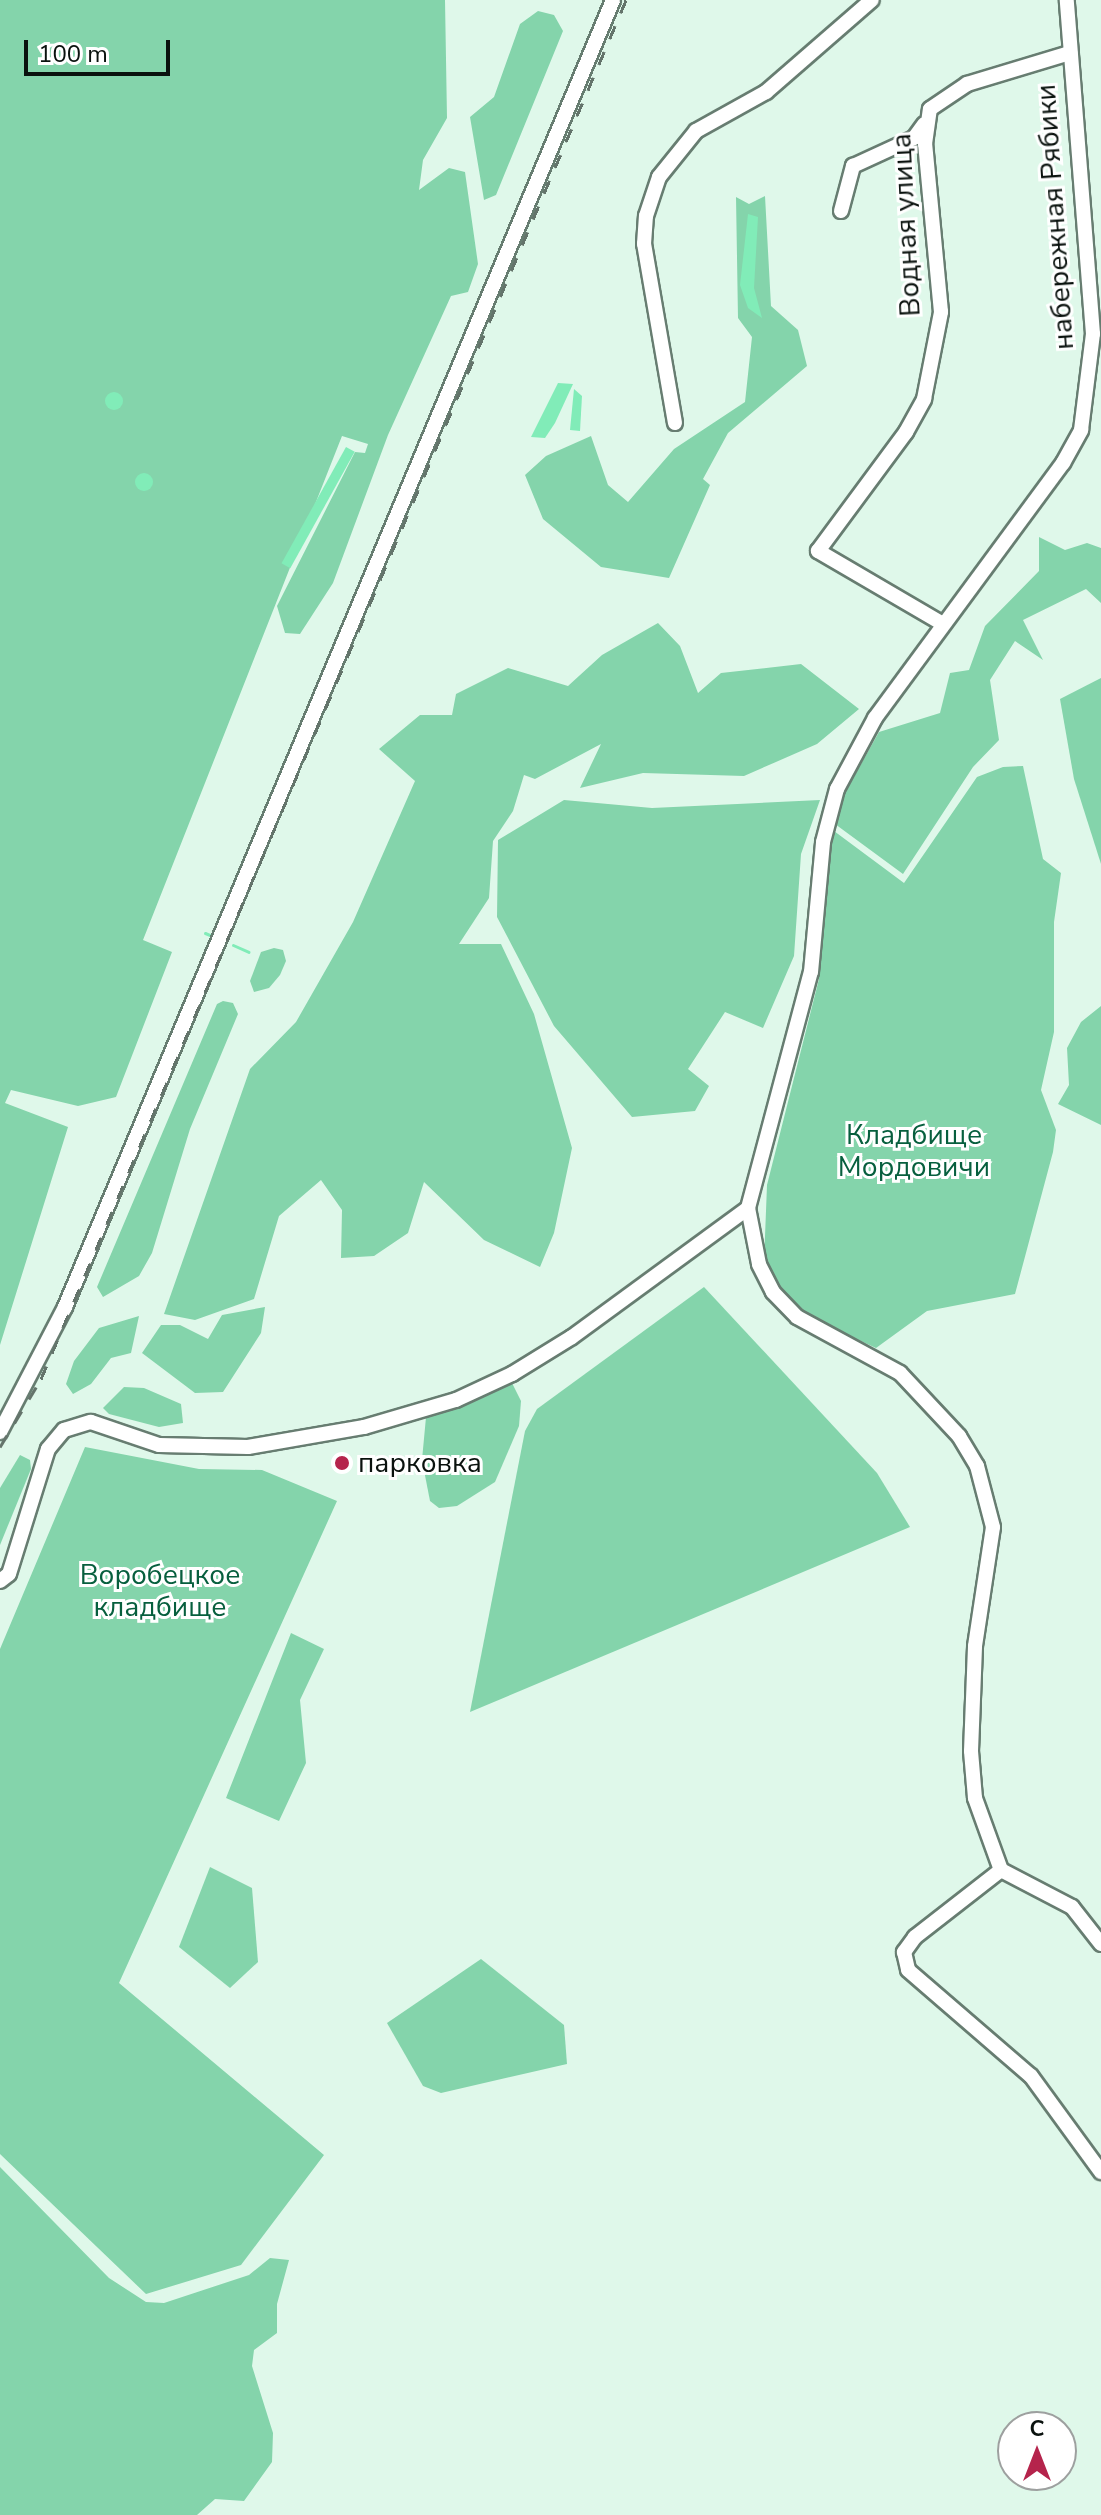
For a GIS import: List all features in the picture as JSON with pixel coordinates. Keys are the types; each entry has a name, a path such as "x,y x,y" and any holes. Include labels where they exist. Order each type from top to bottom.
{"street":[{"path":"0,1432 65,1307 613,0"},
{"path":"675,423 644,244 646,216 659,177 696,131 766,92 872,0"},
{"name":"набережная Рябики","path":"748,1208 811,972 823,842 837,789 875,718 1063,463 1081,430 1093,334 1067,0"},
{"name":"Водная улица","path":"943,624 818,551 906,432 924,399 941,312 925,123 942,96 967,84 1070,53"},
{"path":"841,211 853,166 914,138 925,123"},
{"path":"4,1578 48,1449 64,1430 91,1422 159,1445 248,1447 364,1427 456,1400 512,1374 572,1337 748,1208 759,1264 773,1292 797,1317 900,1373 959,1436 986,1489 992,1553 975,1646 971,1751 975,1798 1001,1870 1072,1907 1101,1944"},
{"path":"1001,1870 915,1937 904,1952 908,1970 1031,2076 1101,2172"}],"green space":[{"path":"0,0 445,0 447,118 423,160 419,190 449,168 465,172 478,264 468,292 451,296 388,435 333,583 300,634 285,633 277,606 355,452 365,453 368,444 342,436 143,940 172,952 116,1097 78,1106 11,1090 5,1103 68,1127 0,1345"},
{"path":"538,11 554,15 563,31 496,195 484,200 470,117 494,97 520,24"},
{"path":"765,196 771,306 798,330 807,366 728,433 703,479 710,485 669,578 601,567 543,519 525,475 546,456 591,436 608,485 628,502 674,449 745,402 752,337 738,318 736,197 749,204"},
{"path":"1039,537 1065,550 1087,543 1101,548 1101,603 1086,589 1023,620 1043,660 1015,641 990,680 999,740 973,767 903,874 835,824 843,796 879,732 940,713 950,673 969,670 985,626 1039,571"},
{"path":"658,623 680,646 698,693 721,673 801,664 859,709 817,744 744,776 643,773 580,788 601,744 535,779 524,775 513,811 493,841 489,898 459,944 501,944 534,1014 572,1148 554,1233 540,1267 484,1240 424,1182 408,1233 374,1256 341,1258 342,1210 321,1180 279,1216 254,1299 195,1320 164,1314 250,1069 296,1022 353,922 415,781 379,749 420,715 452,715 456,694 508,668 568,686 602,655"},
{"path":"1101,678 1101,864 1074,779 1060,699"},
{"name":"Кладбище Мордовичи","path":"1023,766 1043,859 1061,873 1054,922 1054,1032 1041,1090 1056,1130 1053,1152 1015,1294 927,1311 876,1348 802,1314 779,1290 764,1262 767,1185 819,979 817,933 827,846 834,831 904,883 977,777 1003,767"},
{"path":"564,800 652,808 820,800 801,854 794,956 763,1028 725,1012 688,1069 709,1086 695,1111 632,1117 554,1026 497,917 498,840"},
{"path":"274,948 283,950 286,961 280,975 269,988 254,992 250,981 261,952"},
{"path":"223,1001 233,1003 238,1014 190,1129 152,1253 139,1276 103,1297 97,1287 217,1004"},
{"path":"1101,1006 1101,1125 1058,1104 1069,1085 1067,1048 1081,1022"},
{"path":"704,1287 877,1473 910,1527 470,1712 525,1431 537,1409"},
{"path":"265,1307 261,1333 223,1392 195,1393 142,1353 161,1325 180,1325 208,1339 222,1315"},
{"path":"139,1316 131,1353 111,1358 91,1384 73,1394 66,1384 74,1361 99,1328"},
{"path":"511,1381 521,1401 519,1426 495,1482 457,1506 439,1508 430,1501 422,1460 426,1417"},
{"path":"124,1387 144,1388 181,1404 183,1423 159,1427 109,1414 103,1408"},
{"name":"Воробецкое кладбище","path":"85,1447 199,1469 262,1470 337,1501 119,1983 324,2155 241,2265 146,2294 0,2154 0,1649"},
{"path":"20,1455 30,1460 31,1469 0,1545 0,1488"},
{"path":"291,1633 324,1649 300,1700 306,1763 279,1821 226,1798"},
{"path":"210,1867 252,1888 258,1962 230,1988 179,1947"},
{"path":"481,1959 564,2025 567,2064 441,2093 423,2086 387,2023"},
{"path":"0,2167 109,2278 146,2302 164,2303 249,2275 270,2258 289,2260 277,2304 277,2333 254,2350 252,2366 273,2433 272,2462 244,2501 215,2499 197,2515 0,2515"}],"shaded area":[{"path":"748,214 758,217 754,288 762,318 748,308 740,285"},
{"path":"558,383 573,384 555,423 545,438 531,437"},
{"path":"574,389 582,396 580,431 570,430"},
{"path":"110,392 118,392 123,401 121,408 110,410 105,405 105,397"},
{"path":"346,447 355,452 290,568 282,563"},
{"path":"144,473 153,482 144,491 135,482"}],"waterway":[{"path":"205,933 212,936"},
{"path":"233,945 249,952"}],"railway":[{"path":"0,1447 41,1379 626,0"}],"place":[{"name":"парковка","path":"342,1463"}]}
